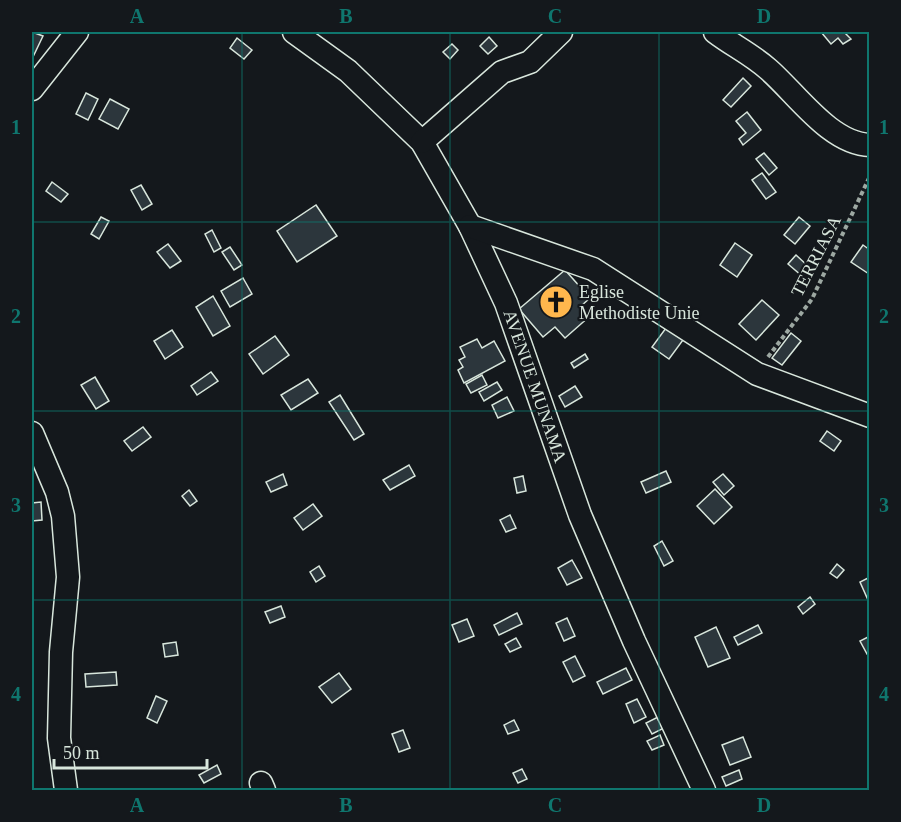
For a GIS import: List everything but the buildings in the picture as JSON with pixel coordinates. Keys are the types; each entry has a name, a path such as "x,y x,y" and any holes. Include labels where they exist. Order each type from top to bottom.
{"street":[{"path":"32,89 77,32"},
{"name":"AVENUE MUNAMA","path":"294,32 348,71 422,142 470,226 506,303 580,515 634,640 704,790"},
{"path":"422,142 502,72 530,62 561,32"},
{"path":"715,32 744,49 770,71 827,127 861,145 870,145"},
{"path":"470,226 593,269 757,374 870,416"},
{"path":"32,433 57,492 63,516 68,577 61,652 59,738 66,790"}],"path":[{"name":"TERRIASA","path":"757,374 812,299 870,176"}],"place":[{"name":"Eglise Methodiste Unie","path":"556,302"}]}
